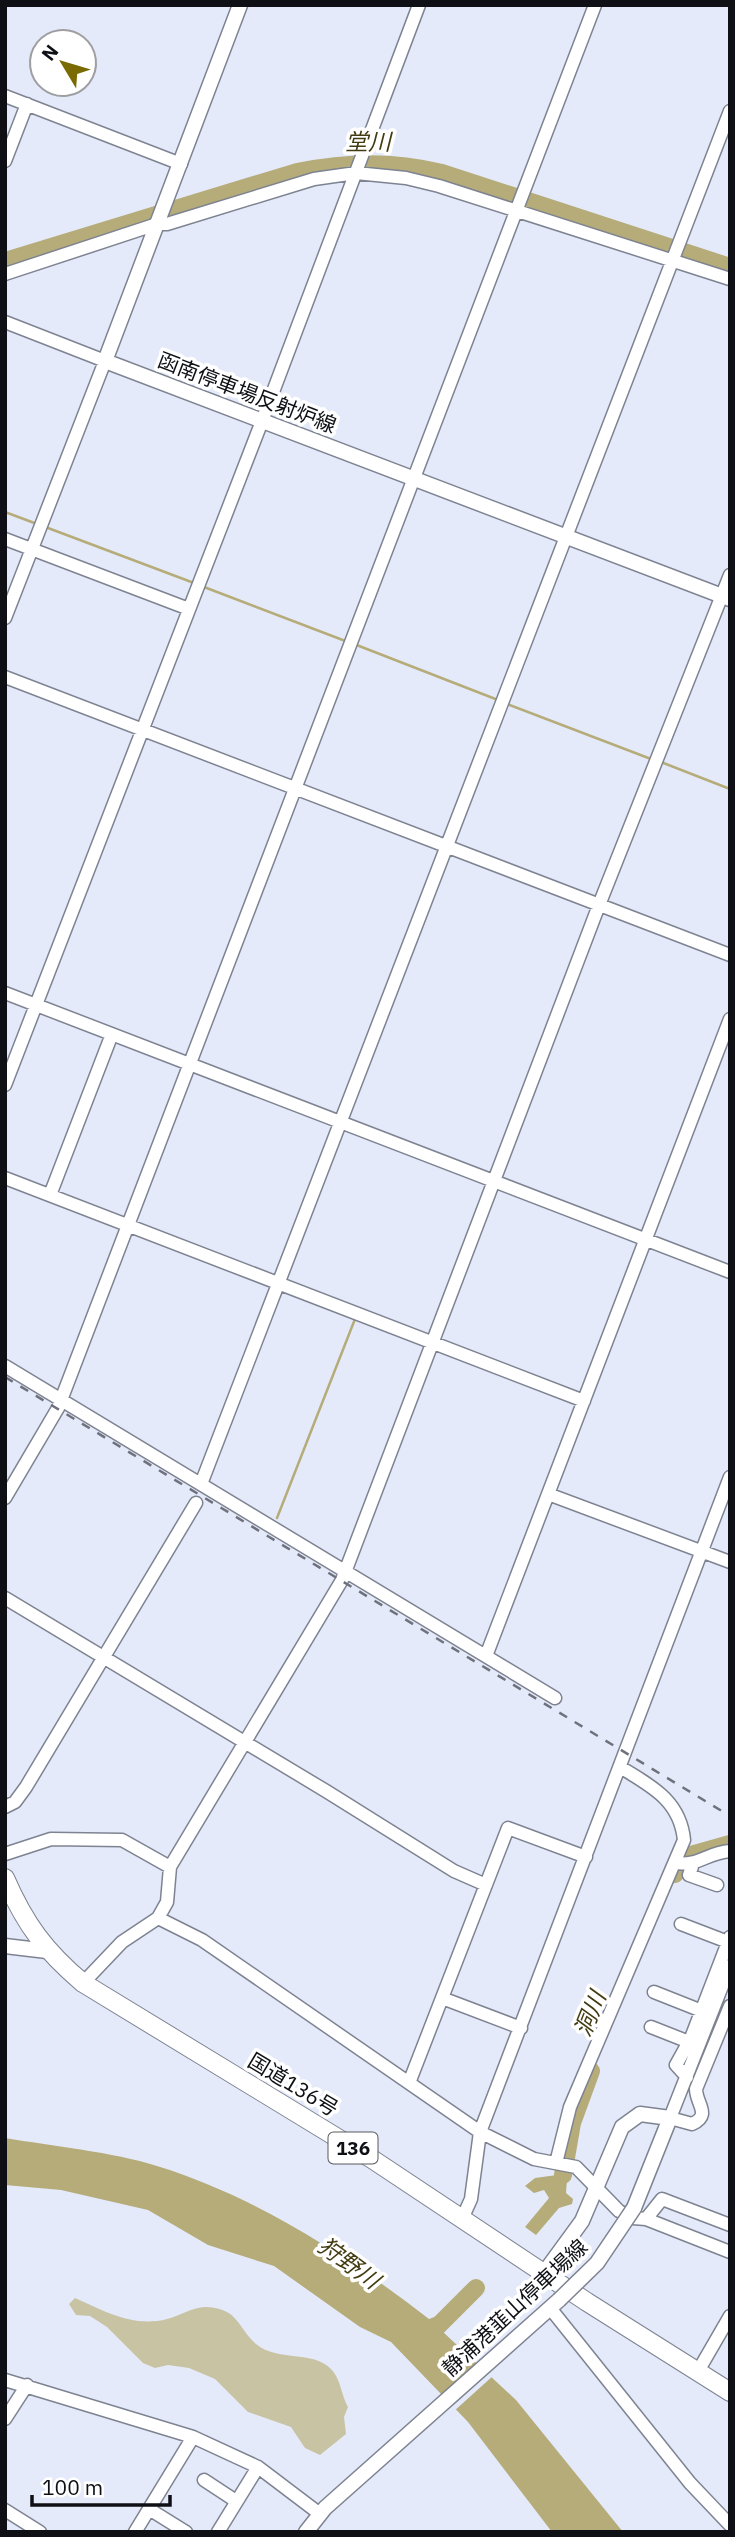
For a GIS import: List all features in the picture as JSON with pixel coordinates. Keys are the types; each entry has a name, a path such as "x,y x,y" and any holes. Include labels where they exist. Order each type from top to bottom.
{"highway":[{"name":"国道136号","path":"5,1878 23,1915 47,1951 83,1983 372,2159 730,2392"}],"main road":[{"path":"105,360 240,5"},
{"name":"函南停車場反射炉線","path":"105,360 726,598"},
{"path":"5,1946 47,1951"},
{"name":"静浦港韮山停車場線","path":"306,2532 325,2509 538,2319 605,2253 634,2208 670,2118 640,2114 625,2124 582,2221 544,2273"}],"street":[{"path":"5,1085 262,421 419,5"},
{"path":"5,1498 61,1400 126,1224 595,5"},
{"path":"5,96 181,164"},
{"path":"5,162 27,104"},
{"path":"201,1484 730,111"},
{"path":"5,274 293,184 357,172 418,181 518,210 730,279"},
{"path":"5,322 105,360 5,618"},
{"path":"5,539 189,609"},
{"path":"83,1983 122,1942 158,1918 167,1902 170,1867 345,1571 599,905 726,598 730,575"},
{"path":"5,677 730,955"},
{"path":"5,993 730,1272"},
{"path":"486,1656 730,1019"},
{"path":"50,1195 112,1034"},
{"path":"5,1178 584,1401"},
{"path":"5,1366 555,1698"},
{"path":"463,2219 471,2199 480,2132 730,1477"},
{"path":"548,1494 730,1562"},
{"path":"5,1807 15,1802 26,1787 196,1503"},
{"path":"5,1598 454,1871 486,1885"},
{"path":"557,2163 570,2107 683,1864 684,1840 681,1821 673,1805 652,1786 620,1767"},
{"path":"409,2082 508,1828 586,1857"},
{"path":"5,1854 51,1839 122,1840 170,1867"},
{"path":"683,1864 730,1850"},
{"path":"683,1864 689,1875 717,1885"},
{"path":"158,1918 202,1940 480,2132 519,2153 572,2165 624,2214 646,2219 730,2252"},
{"path":"681,1924 729,1939 689,2042 676,2065 687,2077"},
{"path":"730,1966 670,2118 692,2124 702,2116 704,2110 696,2089 730,2006"},
{"path":"654,1992 702,2011"},
{"path":"442,1998 521,2028"},
{"path":"651,2027 689,2042"},
{"path":"646,2219 662,2199 730,2225"},
{"path":"554,2304 690,2483 730,2525"},
{"path":"697,2373 730,2316"},
{"path":"5,2380 193,2437 258,2467 325,2509"},
{"path":"5,2419 27,2385"},
{"path":"135,2532 193,2437"},
{"path":"218,2532 258,2467"},
{"path":"204,2480 236,2501"},
{"path":"149,2509 186,2532"},
{"path":"5,2510 40,2532"}],"shaded area":[{"path":"75,2298 131,2320 167,2319 202,2307 225,2311 232,2315 256,2344 265,2349 315,2360 331,2369 337,2377 348,2407 344,2417 346,2434 320,2455 305,2448 291,2427 248,2412 215,2379 189,2368 168,2365 155,2368 143,2363 107,2327 90,2316 76,2315 69,2304"}],"water":[{"name":"狩野川","path":"5,2138 121,2157 194,2179 265,2211 299,2230 366,2272 429,2319 445,2313 450,2318 443,2332 516,2400 623,2532 552,2532 468,2422 391,2342 360,2327 274,2266 208,2245 148,2210 61,2190 5,2185"},
{"path":"562,2151 569,2151 566,2193 573,2199 572,2204 559,2208 536,2235 525,2227 549,2198 544,2190 534,2193 525,2186 535,2178 557,2175"}],"pier":[{"path":"490,2372 494,2375 453,2412 450,2408"}],"waterway":[{"name":"堂川","path":"5,261 297,172 370,164 405,166 442,173 730,267"},
{"path":"5,512 37,524"},
{"path":"48,528 194,583"},
{"path":"204,587 348,642"},
{"path":"354,644 498,700"},
{"path":"507,704 651,759"},
{"path":"661,762 730,789"},
{"path":"277,1518 355,1319"},
{"name":"洞川","path":"675,1874 691,1855 730,1844"},
{"name":"洞川","path":"563,2175 572,2123 591,2071"},
{"name":"洞川","path":"431,2333 476,2288"}],"railway":[{"path":"5,1377 730,1816"}]}
